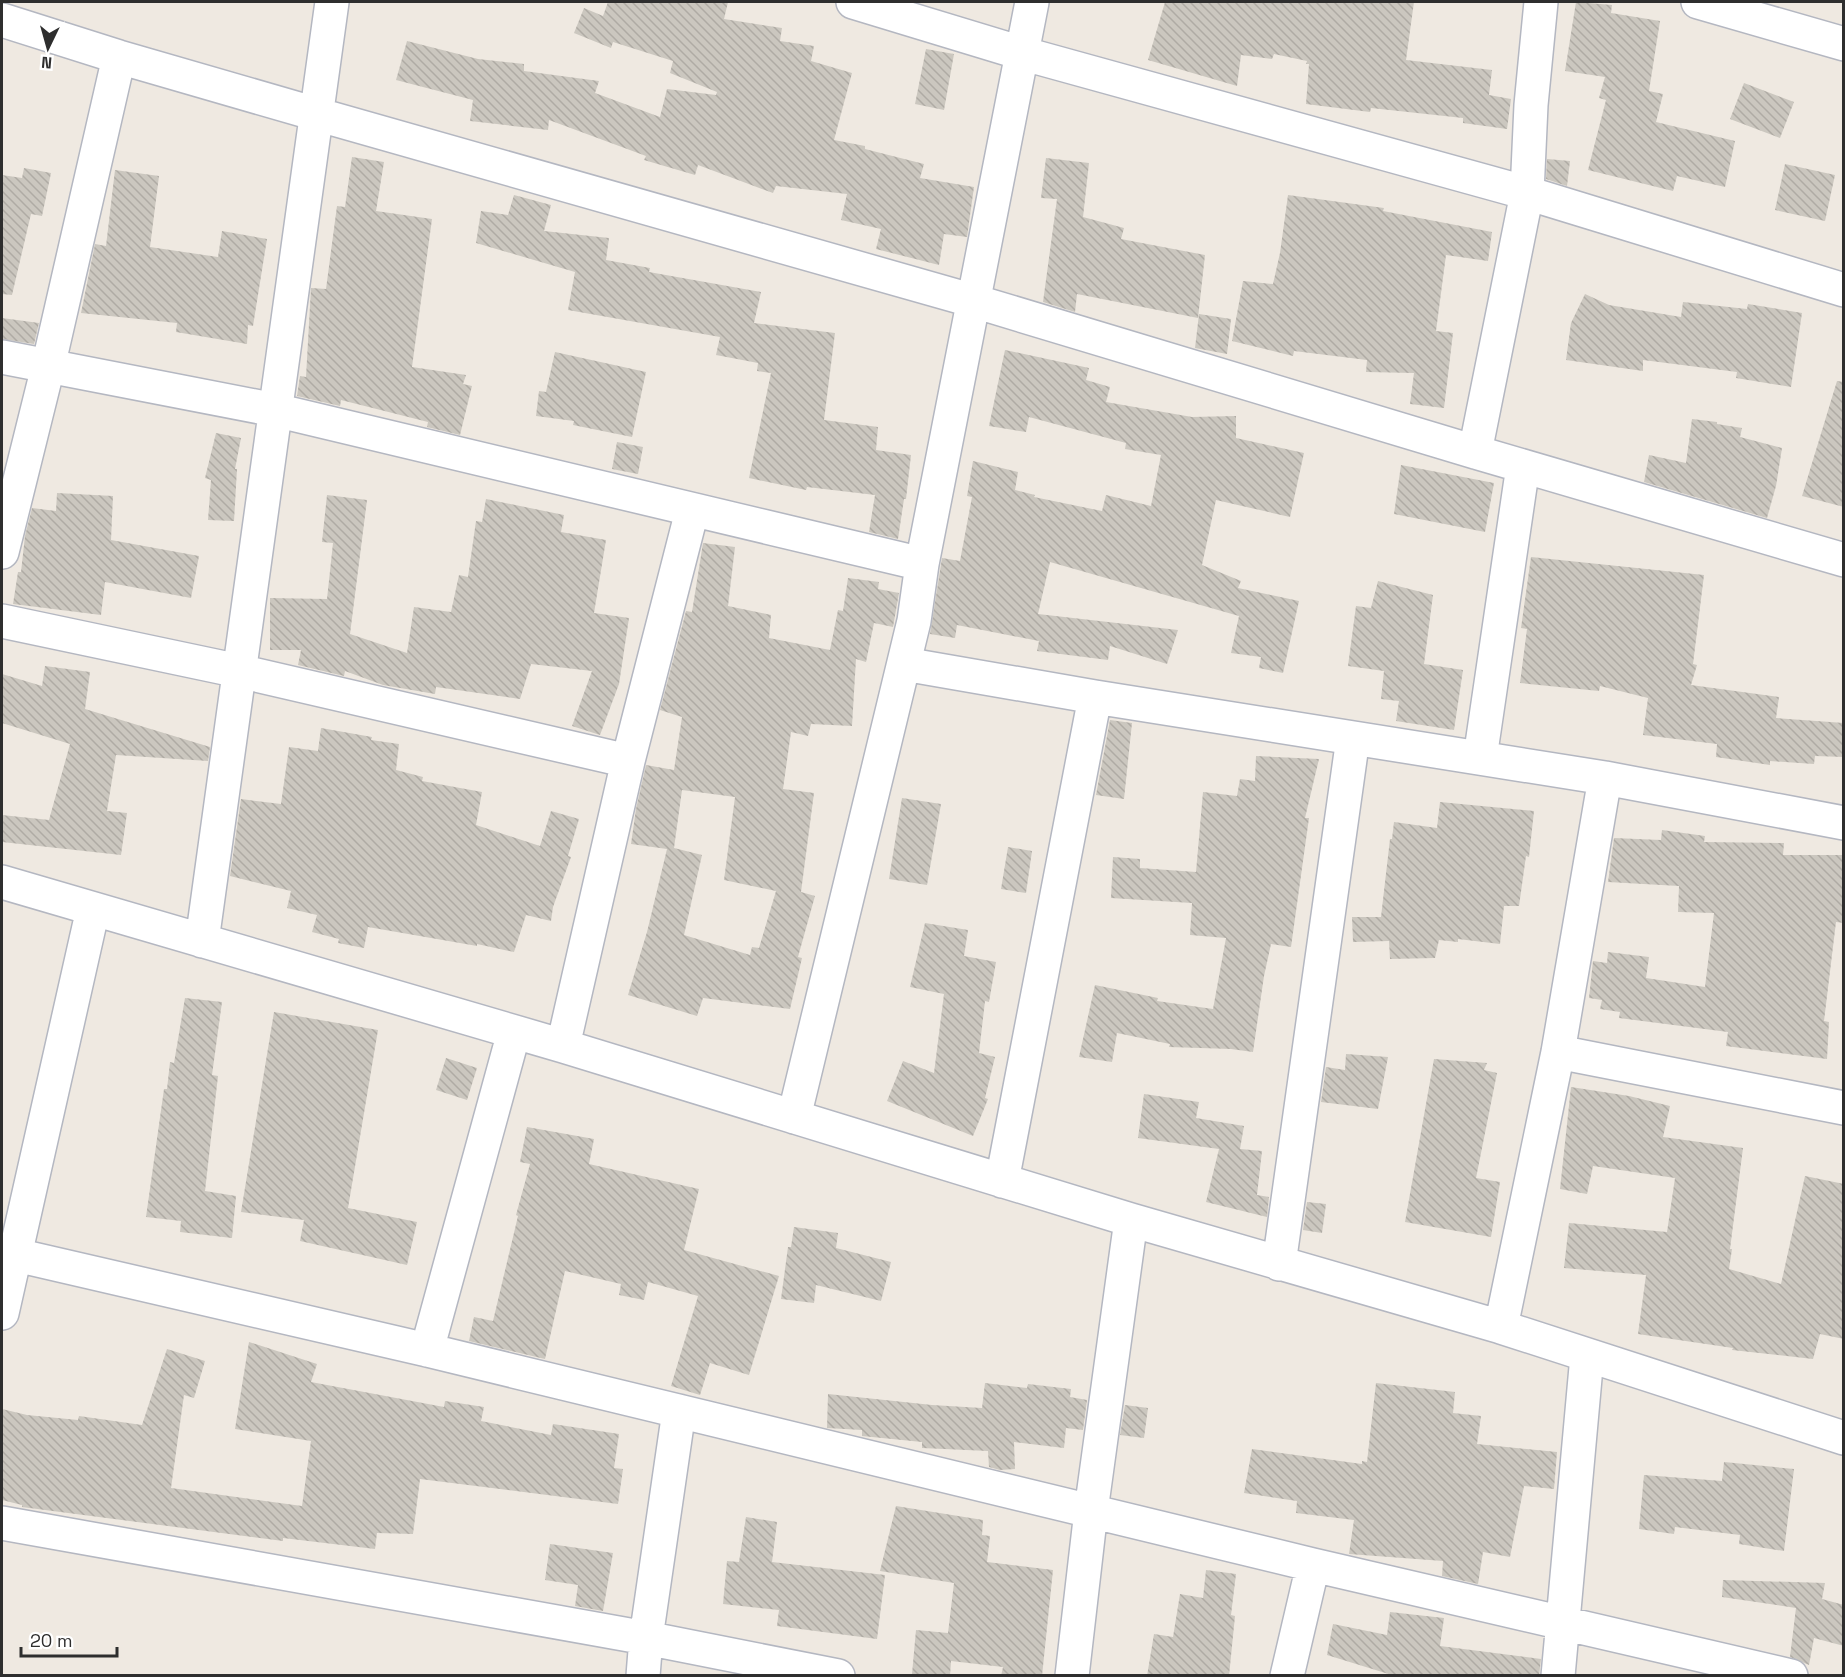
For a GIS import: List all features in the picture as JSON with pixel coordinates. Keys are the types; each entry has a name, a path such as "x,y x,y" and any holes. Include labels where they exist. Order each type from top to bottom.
{"street":[{"path":"202,941 332,2"},
{"path":"853,2 1021,53 1527,193 1844,290"},
{"path":"794,1118 914,621 922,564 1032,2"},
{"path":"1475,452 1527,193 1531,105 1541,2"},
{"path":"1698,2 1844,44"},
{"path":"2,20 119,57 974,302 1844,560"},
{"path":"2,552 48,367 119,57"},
{"path":"2,357 275,410 922,564"},
{"path":"1480,758 1523,466"},
{"path":"563,1046 628,761 692,510"},
{"path":"2,621 238,671 628,761"},
{"path":"904,664 1095,697 1605,778 1844,823"},
{"path":"1002,1181 1095,697"},
{"path":"1279,1263 1353,738"},
{"path":"1501,1327 1558,1052 1605,778"},
{"path":"2,882 563,1046 1131,1220 1501,1327 1844,1438"},
{"path":"2,1313 93,909"},
{"path":"427,1350 514,1032"},
{"path":"1558,1052 1844,1108"},
{"path":"1072,1676 1090,1511 1131,1220"},
{"path":"16,1255 427,1350 1313,1565 1791,1676"},
{"path":"1558,1676 1587,1356"},
{"path":"643,1676 646,1638 679,1411"},
{"path":"2,1523 646,1638 838,1676"},
{"path":"1287,1676 1313,1565"}],"building":[{"path":"608,2 728,2 724,19 782,28 780,41 814,46 811,61 852,73 834,140 865,146 865,149 924,164 920,178 974,187 967,237 944,234 939,265 876,249 881,229 841,220 847,194 776,186 773,193 698,165 695,175 644,160 646,156 549,120 548,130 470,121 473,100 396,80 407,41 478,59 524,64 524,71 599,81 595,93 660,117 667,89 716,95 717,92 670,73 673,61 613,42 611,48 574,33 584,8 603,16"},
{"path":"1165,2 1414,2 1406,60 1492,70 1489,95 1511,99 1507,129 1463,123 1463,118 1371,108 1370,112 1306,104 1309,64 1306,64 1307,61 1274,54 1272,59 1241,55 1237,86 1148,60"},
{"path":"1576,2 1612,5 1611,13 1660,21 1649,91 1663,94 1656,122 1735,141 1725,187 1677,176 1673,191 1588,170 1606,100 1599,98 1605,77 1565,71"},
{"path":"926,49 954,54 944,110 915,104"},
{"path":"1744,83 1794,102 1780,138 1730,119"},
{"path":"352,157 384,162 376,211 432,219 412,367 466,375 463,384 472,386 460,435 427,427 428,422 341,400 340,406 297,396 300,376 306,377 311,288 326,289 337,206 345,207"},
{"path":"1046,158 1089,163 1083,217 1124,228 1121,239 1205,255 1198,318 1077,294 1075,312 1043,302 1057,199 1041,198"},
{"path":"1547,159 1570,161 1567,186 1546,179"},
{"path":"1785,164 1835,175 1825,221 1775,210"},
{"path":"24,168 51,173 42,216 31,214 12,295 2,294 2,175 22,178"},
{"path":"115,170 159,176 150,247 218,257 222,231 267,239 253,326 248,325 247,344 176,332 177,323 81,313 95,244 106,246"},
{"path":"514,195 551,205 544,231 609,238 606,260 650,268 649,272 761,292 754,323 835,333 824,420 878,427 876,450 911,455 898,539 869,532 875,495 807,487 806,490 749,478 771,373 757,371 758,363 716,355 720,337 568,310 575,272 476,243 481,211 508,215"},
{"path":"1288,195 1384,208 1383,211 1492,232 1488,261 1446,255 1436,331 1453,333 1444,408 1410,404 1414,373 1366,372 1367,360 1294,351 1293,356 1232,341 1243,281 1273,284"},
{"path":"1585,294 1609,305 1681,317 1683,302 1747,309 1748,304 1802,313 1791,387 1736,378 1737,372 1643,360 1643,371 1566,360 1571,323"},
{"path":"1199,314 1231,319 1227,354 1195,348"},
{"path":"2,318 39,323 34,344 2,339"},
{"path":"1005,350 1089,368 1086,380 1110,387 1106,402 1192,417 1236,416 1236,438 1304,453 1290,517 1216,500 1202,565 1241,581 1238,588 1299,601 1283,673 1259,668 1261,657 1231,653 1239,616 1050,562 1038,614 1178,630 1167,664 1110,646 1108,660 1037,651 1039,641 957,625 955,638 930,634 942,558 960,561 972,497 967,496 973,461 1018,472 1015,490 1035,495 1034,497 1102,511 1106,495 1151,506 1161,455 1125,449 1126,443 1029,417 1026,432 989,426"},
{"path":"555,352 646,372 632,437 573,425 574,421 536,416 539,391 546,392"},
{"path":"1837,381 1844,382 1844,507 1802,496"},
{"path":"1692,419 1742,428 1740,437 1782,448 1776,486 1767,518 1644,482 1649,455 1686,463"},
{"path":"216,433 241,438 235,469 237,469 234,521 208,520 211,480 205,478"},
{"path":"617,442 643,447 638,474 612,469"},
{"path":"1401,465 1494,483 1485,532 1394,514"},
{"path":"57,493 113,496 111,540 199,556 191,598 105,582 101,615 13,604 32,508 56,511"},
{"path":"327,495 367,500 350,634 407,653 414,607 451,612 459,575 468,577 476,521 482,522 486,499 564,515 561,532 606,540 594,613 629,618 619,684 600,735 572,726 592,671 531,664 520,699 436,687 435,694 383,685 345,671 344,676 298,665 301,650 270,650 270,598 327,599 333,543 322,542"},
{"path":"703,543 735,547 728,606 771,615 769,638 830,650 838,610 843,611 848,578 879,582 878,589 899,593 893,627 874,623 866,662 856,659 852,726 811,724 808,736 791,732 783,789 814,793 801,892 815,896 798,957 802,958 790,1009 703,998 697,1016 628,995 647,932 667,849 631,844 636,809 646,765 674,770 682,717 660,710 686,611 692,612","holes":["682,790 735,797 724,880 776,891 759,948 752,947 750,955 684,935 702,855 674,848"]},
{"path":"1531,557 1704,575 1693,664 1697,665 1691,685 1779,697 1776,718 1844,723 1844,757 1815,756 1814,764 1770,761 1770,765 1716,757 1717,744 1643,735 1648,698 1600,686 1599,691 1520,683 1527,629 1521,628"},
{"path":"1378,581 1433,595 1424,664 1463,670 1454,730 1396,721 1399,701 1381,699 1384,671 1348,666 1356,606 1371,608"},
{"path":"45,666 90,672 85,709 210,747 208,761 116,755 107,811 127,813 121,855 2,842 2,815 49,820 70,744 2,723 2,674 42,686"},
{"path":"1110,720 1132,723 1124,799 1096,795"},
{"path":"321,728 399,744 396,770 423,777 422,781 482,792 476,825 540,846 551,811 579,819 568,856 571,857 553,907 551,921 526,915 514,952 368,927 364,948 338,943 339,939 312,932 317,915 287,908 291,891 230,876 241,799 281,804 289,747 318,751"},
{"path":"1256,756 1319,759 1305,818 1309,818 1291,947 1271,944 1253,1052 1169,1047 1170,1044 1117,1033 1112,1062 1079,1057 1095,985 1158,998 1157,1001 1213,1009 1226,938 1190,935 1192,903 1111,898 1113,857 1140,859 1140,868 1196,872 1203,792 1237,796 1240,779 1255,781"},
{"path":"902,798 941,804 927,885 889,879"},
{"path":"1440,802 1534,811 1529,857 1526,856 1519,906 1504,906 1500,944 1458,939 1458,942 1439,940 1435,958 1390,959 1389,941 1353,942 1352,917 1381,917 1394,822 1437,828"},
{"path":"1662,830 1705,836 1704,842 1784,843 1783,855 1844,855 1844,923 1836,922 1824,1021 1829,1022 1827,1059 1726,1046 1728,1032 1619,1018 1620,1012 1600,1009 1602,1000 1589,998 1593,961 1607,963 1608,952 1649,957 1646,978 1705,987 1714,913 1678,912 1679,886 1608,882 1614,838 1661,840"},
{"path":"1008,847 1032,851 1026,893 1001,889"},
{"path":"925,923 968,930 964,956 996,962 989,1002 985,1001 979,1053 995,1057 985,1098 988,1099 973,1136 887,1101 903,1061 934,1073 944,994 910,987"},
{"path":"185,998 222,1002 212,1075 218,1076 205,1191 236,1196 232,1238 180,1232 181,1221 146,1217 164,1089 167,1089 170,1062 174,1063"},
{"path":"274,1012 378,1030 348,1208 417,1222 407,1265 300,1241 304,1220 241,1212"},
{"path":"1346,1054 1388,1057 1378,1109 1321,1102 1326,1067 1345,1070"},
{"path":"446,1058 477,1068 467,1100 436,1090"},
{"path":"1434,1059 1487,1063 1484,1070 1497,1073 1476,1178 1500,1182 1491,1237 1405,1222"},
{"path":"1571,1087 1629,1096 1670,1106 1663,1137 1743,1148 1729,1269 1781,1284 1805,1176 1844,1184 1844,1339 1820,1334 1813,1359 1732,1350 1733,1348 1638,1334 1646,1275 1564,1268 1569,1223 1667,1232 1675,1178 1593,1166 1587,1194 1560,1189"},
{"path":"1144,1094 1199,1102 1196,1118 1244,1126 1240,1149 1262,1151 1257,1195 1269,1197 1267,1217 1206,1202 1219,1149 1138,1138"},
{"path":"527,1127 594,1139 589,1164 699,1189 684,1250 779,1276 749,1375 710,1363 700,1395 671,1386 698,1296 648,1282 644,1300 619,1295 621,1284 565,1271 545,1359 469,1341 474,1317 493,1321 518,1216 516,1215 530,1164 520,1162"},
{"path":"1307,1202 1326,1204 1322,1233 1303,1230"},
{"path":"794,1227 838,1233 836,1248 891,1262 881,1301 816,1285 814,1303 781,1299 788,1247 791,1247"},
{"path":"249,1342 317,1364 311,1382 444,1407 445,1401 484,1407 481,1421 551,1435 553,1424 619,1434 614,1468 623,1469 618,1504 420,1479 413,1534 377,1533 375,1549 283,1538 283,1541 22,1507 22,1505 2,1500 2,1409 27,1415 78,1420 79,1416 142,1425 167,1349 205,1361 194,1398 184,1395 171,1488 302,1506 311,1441 235,1429"},
{"path":"985,1383 1027,1388 1028,1384 1071,1389 1070,1397 1087,1400 1083,1430 1066,1428 1064,1448 1014,1442 1015,1469 1000,1470 989,1467 988,1451 922,1448 922,1442 862,1436 862,1430 827,1428 828,1394 982,1408"},
{"path":"1376,1383 1455,1392 1453,1413 1481,1416 1477,1444 1557,1452 1554,1489 1524,1486 1510,1557 1483,1552 1478,1584 1442,1576 1443,1561 1349,1554 1354,1520 1296,1513 1297,1501 1244,1493 1252,1449 1362,1464 1362,1461 1367,1462"},
{"path":"1125,1405 1148,1408 1144,1438 1120,1435"},
{"path":"1724,1462 1794,1469 1784,1551 1739,1544 1740,1535 1675,1527 1674,1534 1639,1529 1644,1475 1722,1481"},
{"path":"896,1506 983,1520 982,1535 990,1536 987,1562 1053,1570 1042,1676 1001,1676 1003,1667 951,1661 950,1676 912,1674 916,1630 948,1633 954,1583 880,1571"},
{"path":"746,1517 777,1522 772,1562 885,1575 877,1639 777,1626 779,1610 723,1604 727,1561 739,1562"},
{"path":"550,1544 613,1553 603,1611 575,1606 578,1585 545,1580"},
{"path":"1206,1570 1236,1574 1231,1615 1235,1616 1229,1676 1147,1676 1154,1634 1173,1637 1180,1594 1203,1598"},
{"path":"1723,1580 1825,1583 1822,1599 1844,1605 1844,1646 1814,1638 1809,1665 1790,1657 1796,1608 1722,1597"},
{"path":"1390,1612 1444,1618 1440,1646 1541,1659 1539,1676 1395,1676 1327,1655 1333,1624 1387,1635"}]}
